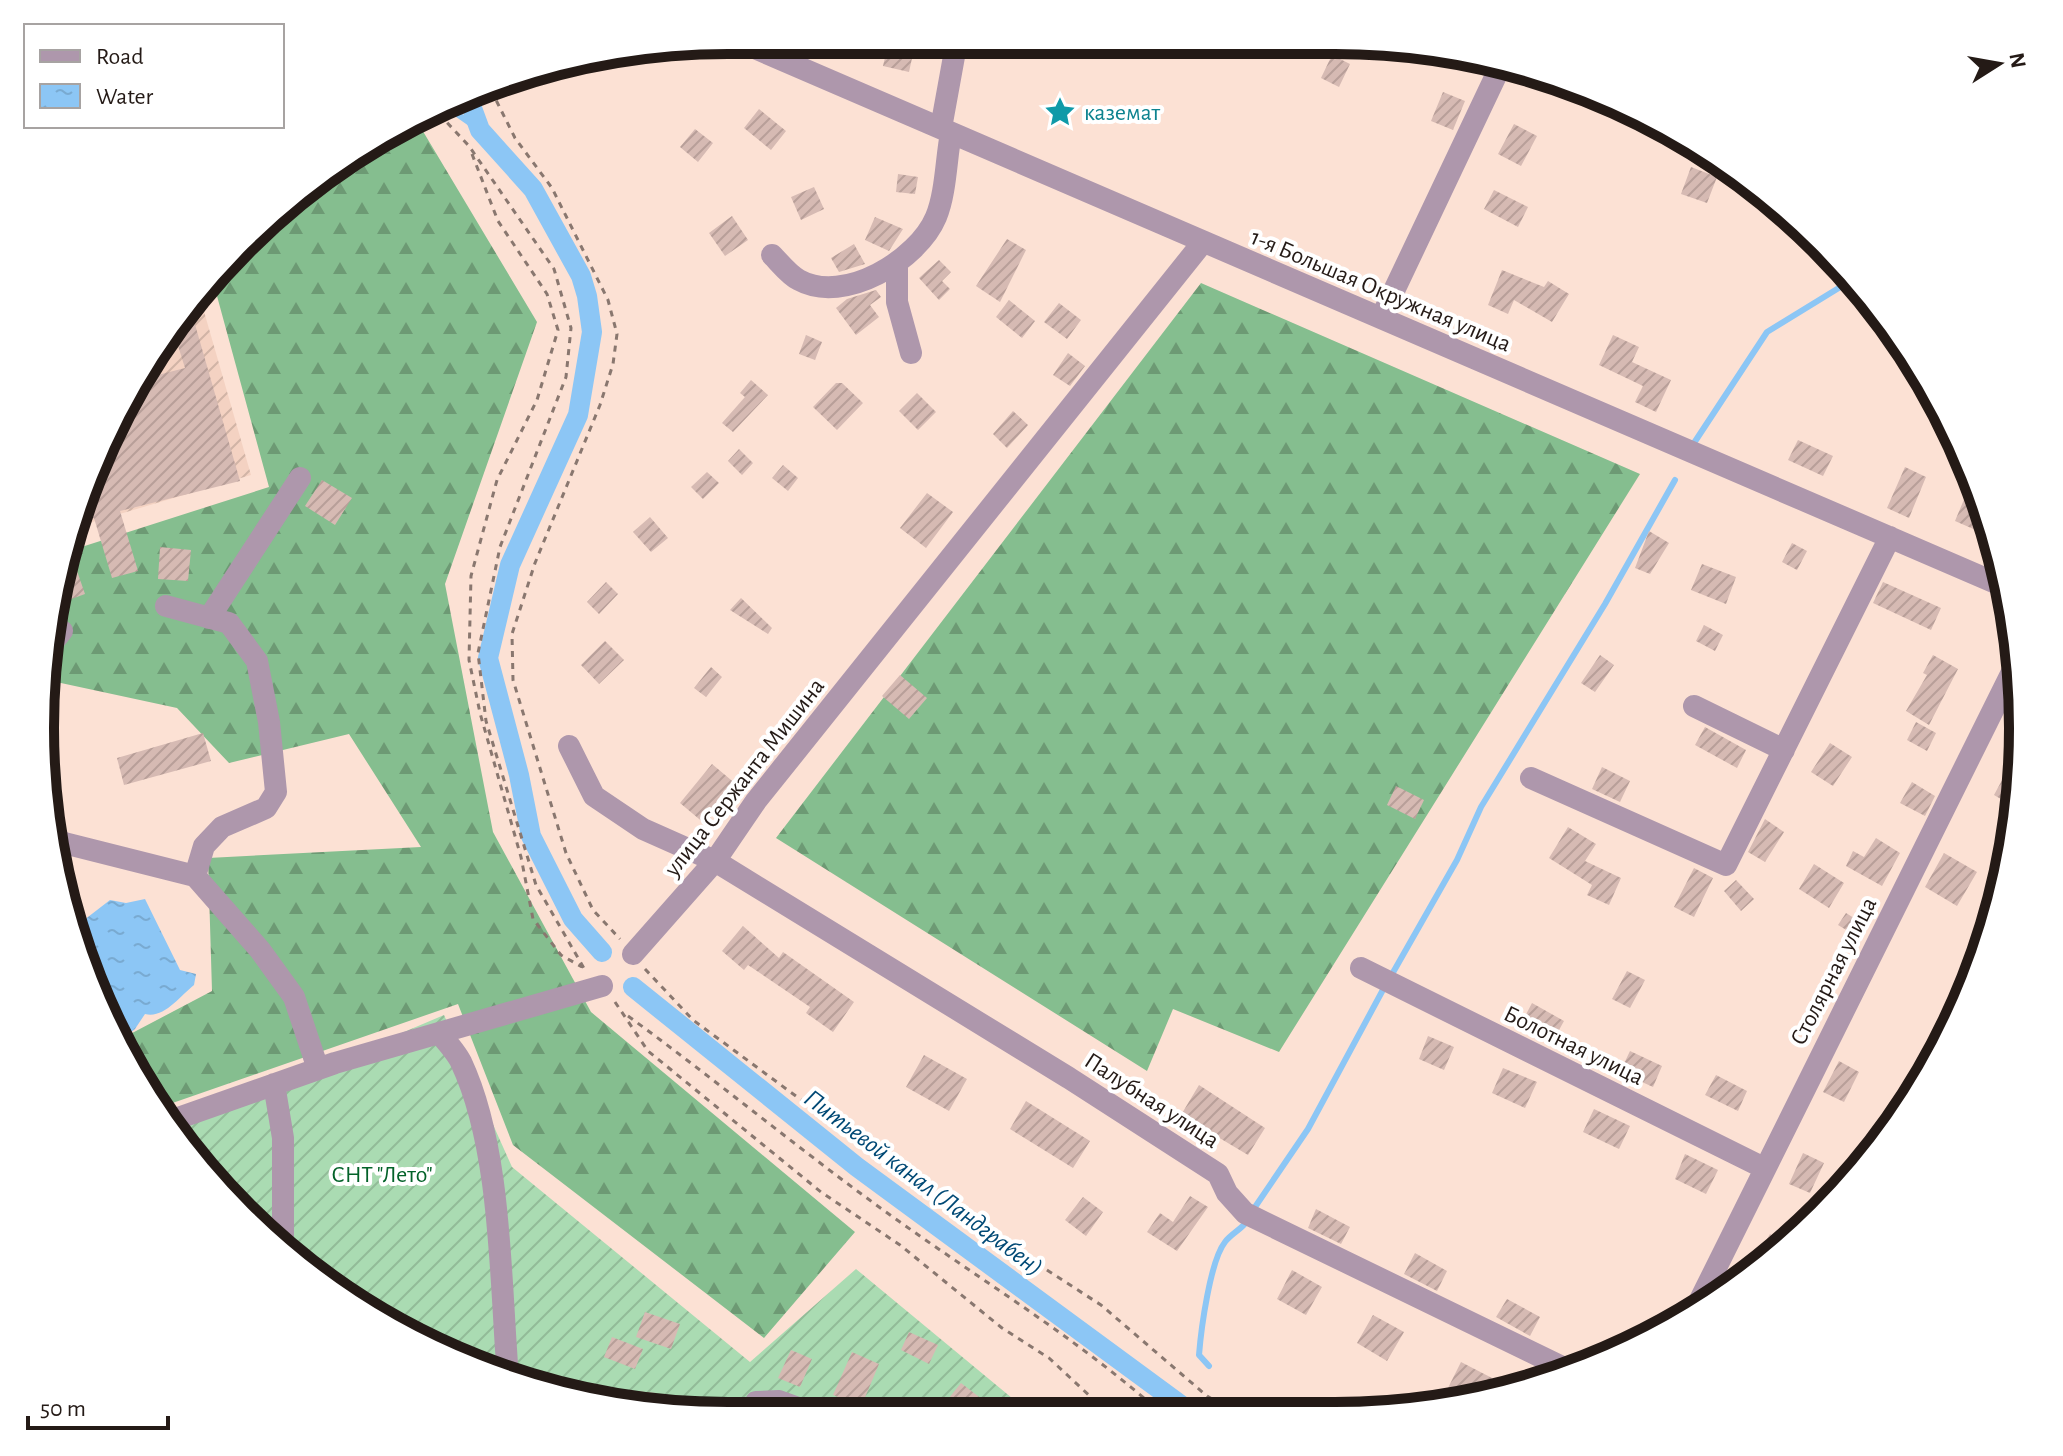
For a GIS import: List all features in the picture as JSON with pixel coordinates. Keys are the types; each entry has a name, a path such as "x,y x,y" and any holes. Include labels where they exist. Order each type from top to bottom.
{"street":[{"name":"1-я Большая Окружная улица","path":"769,54 1992,582"},
{"path":"772,255 798,280 822,287 853,284 897,265 936,218 955,54"},
{"path":"1381,318 1497,74"},
{"name":"улица Сержанта Мишина","path":"633,954 715,861 766,789 1203,242"},
{"path":"897,265 897,302 911,353"},
{"path":"209,618 300,478"},
{"path":"1531,778 1726,865 1890,537"},
{"path":"166,606 229,623 257,661 269,722 276,792 266,808 222,827 204,846 195,876"},
{"name":"Столярная улица","path":"1704,1291 2008,681"},
{"path":"1694,706 1784,750"},
{"name":"Палубная улица","path":"569,746 594,796 643,829 715,861 1194,1158 1218,1174 1227,1193 1245,1213 1556,1364"},
{"path":"64,843 195,876 260,950 294,997 318,1069"},
{"name":"Болотная улица","path":"1361,968 1764,1168"},
{"path":"179,1118 318,1069 602,986"},
{"path":"439,1033 460,1060 481,1119 495,1212 507,1365"},
{"path":"274,1084 283,1138 283,1234"}],"path":[{"path":"443,118 469,146 554,269 571,328 566,377 500,547 478,653 486,721 536,885 573,949"},
{"path":"469,146 498,221 547,294 558,330 537,400 497,480 489,508 471,576 469,660 480,713 521,857 533,919 561,955 584,968"},
{"path":"1096,1402 1049,1358 1002,1328 900,1245 821,1192 648,1051 625,1013 719,1082 794,1144 1011,1297 1147,1402"}],"shaded area":[{"path":"203,306 251,475 86,524 105,470 144,391"}],"green space":[{"path":"421,128 537,322 445,584 493,832 591,1012 855,1232 764,1338 513,1145 458,1004 169,1104 144,1065 129,1035 212,991 208,858 421,847 349,734 229,763 177,708 55,682 67,597 79,548 269,487 216,291 251,251 318,193 391,144"},
{"path":"1201,283 1640,474 1279,1052 1173,1009 1147,1071 776,838"},
{"name":"СНТ \"Лето\"","path":"444,1015 512,1167 750,1362 856,1269 1017,1402 684,1401 597,1389 511,1366 470,1351 391,1312 318,1263 251,1205 184,1125"}],"water":[{"path":"145,899 180,970 196,974 194,985 171,1006 159,1013 145,1014 128,1034 105,986 83,921 110,900 126,903"}],"building":[{"path":"886,54 913,54 909,72 883,66"},
{"path":"1332,55 1350,64 1339,87 1321,78"},
{"path":"1443,92 1465,101 1453,130 1431,121"},
{"path":"759,109 786,131 771,150 744,128"},
{"path":"1514,124 1537,136 1521,166 1498,154"},
{"path":"695,129 713,143 698,162 680,147"},
{"path":"1691,167 1717,177 1707,203 1681,194"},
{"path":"898,174 918,177 915,194 896,192"},
{"path":"814,187 824,209 801,220 791,197"},
{"path":"1494,190 1528,207 1518,227 1484,209"},
{"path":"732,216 748,240 725,256 709,233"},
{"path":"875,217 903,229 889,251 865,240"},
{"path":"1007,239 1026,250 1000,302 976,286"},
{"path":"854,244 865,264 839,272 831,258"},
{"path":"939,260 951,272 942,281 950,289 939,300 919,278"},
{"path":"1502,270 1544,287 1548,281 1569,294 1552,322 1514,300 1508,314 1488,305"},
{"path":"876,290 881,297 870,305 879,317 856,335 836,308 847,299"},
{"path":"1009,300 1035,321 1022,338 996,317"},
{"path":"1059,303 1081,320 1067,339 1044,322"},
{"path":"193,318 240,481 120,511 138,571 112,578 94,518 87,520 90,511 105,470 154,376 185,368 177,342"},
{"path":"806,335 822,342 815,360 799,354"},
{"path":"1613,335 1639,347 1632,362 1671,380 1656,412 1635,402 1643,386 1599,365"},
{"path":"1068,353 1085,366 1070,386 1053,375"},
{"path":"751,380 768,395 733,432 722,423 745,397 740,393"},
{"path":"836,383 842,383 863,403 837,430 813,407"},
{"path":"917,393 936,412 918,430 899,411"},
{"path":"1013,411 1028,425 1007,448 993,434"},
{"path":"1798,440 1833,456 1823,476 1788,460"},
{"path":"739,449 753,463 742,475 728,461"},
{"path":"783,465 798,478 788,491 772,478"},
{"path":"1905,467 1926,477 1909,518 1887,508"},
{"path":"707,472 719,483 703,499 691,487"},
{"path":"322,480 352,498 335,525 305,506"},
{"path":"927,493 953,512 926,548 900,528"},
{"path":"1967,493 1978,531 1955,521"},
{"path":"650,517 668,538 651,552 633,532"},
{"path":"1649,531 1669,543 1650,574 1635,568"},
{"path":"1792,543 1807,551 1797,570 1782,562"},
{"path":"160,547 191,550 188,581 158,579"},
{"path":"1702,564 1736,577 1726,604 1691,590"},
{"path":"74,565 85,594 66,601 67,597"},
{"path":"606,582 618,594 599,614 587,602"},
{"path":"1883,582 1941,608 1931,630 1873,603"},
{"path":"741,598 772,628 768,634 730,610"},
{"path":"1704,625 1723,635 1715,651 1696,641"},
{"path":"605,641 624,660 599,684 581,665"},
{"path":"1600,655 1614,665 1595,692 1581,683"},
{"path":"1933,655 1958,669 1929,725 1906,711 1927,675 1923,673"},
{"path":"711,667 722,677 706,697 694,688"},
{"path":"900,675 927,698 909,719 882,696"},
{"path":"1916,722 1936,733 1927,751 1907,740"},
{"path":"1705,727 1746,750 1737,768 1695,745"},
{"path":"203,733 211,761 124,785 117,758"},
{"path":"1830,743 1852,757 1833,786 1811,772"},
{"path":"712,764 737,785 705,824 680,803"},
{"path":"1602,767 1630,781 1620,802 1592,789"},
{"path":"2008,769 2005,801 1994,795"},
{"path":"1912,782 1935,796 1925,816 1900,803"},
{"path":"1396,786 1424,800 1415,819 1387,805"},
{"path":"1765,819 1784,832 1765,862 1748,852"},
{"path":"1568,827 1596,844 1585,861 1621,878 1609,905 1587,895 1592,885 1549,858"},
{"path":"1876,838 1900,853 1882,886 1846,866 1853,851 1864,857"},
{"path":"1944,853 1977,872 1957,906 1925,887"},
{"path":"1814,864 1844,883 1829,908 1799,889"},
{"path":"1694,868 1713,878 1694,917 1674,907"},
{"path":"1736,880 1754,899 1741,911 1724,891"},
{"path":"1846,913 1865,925 1858,937 1838,925"},
{"path":"743,926 779,958 783,952 854,1002 833,1032 806,1013 810,1007 748,965 744,970 722,951"},
{"path":"1627,971 1645,980 1630,1008 1612,999"},
{"path":"1532,1003 1564,1021 1553,1041 1521,1024"},
{"path":"1428,1036 1454,1047 1444,1070 1419,1059"},
{"path":"1630,1051 1662,1066 1653,1087 1620,1072"},
{"path":"924,1055 967,1079 949,1111 906,1087"},
{"path":"1839,1061 1859,1072 1844,1102 1823,1092"},
{"path":"1503,1068 1537,1082 1525,1108 1492,1093"},
{"path":"1716,1075 1747,1091 1738,1111 1705,1095"},
{"path":"1199,1085 1265,1128 1248,1155 1181,1115"},
{"path":"1026,1101 1090,1141 1073,1168 1010,1129"},
{"path":"1594,1109 1630,1126 1619,1149 1583,1132"},
{"path":"1803,1153 1824,1163 1810,1193 1789,1184"},
{"path":"1685,1154 1718,1170 1706,1194 1675,1179"},
{"path":"1190,1196 1208,1207 1177,1251 1147,1232 1160,1213 1173,1222"},
{"path":"1083,1197 1103,1212 1086,1236 1065,1220"},
{"path":"1316,1209 1350,1227 1341,1244 1308,1228"},
{"path":"1770,1234 1776,1238 1760,1250"},
{"path":"1415,1253 1447,1271 1437,1291 1404,1274"},
{"path":"1292,1270 1322,1287 1306,1315 1277,1299"},
{"path":"1507,1299 1540,1317 1530,1336 1496,1317"},
{"path":"645,1312 680,1324 671,1349 636,1337"},
{"path":"1373,1315 1404,1332 1387,1361 1357,1343"},
{"path":"909,1332 938,1345 929,1364 901,1350"},
{"path":"612,1337 643,1349 635,1369 604,1357"},
{"path":"791,1350 812,1359 800,1387 778,1378"},
{"path":"852,1352 879,1364 863,1402 849,1402 833,1395"},
{"path":"1461,1362 1492,1378 1489,1384 1446,1392"},
{"path":"961,1383 986,1402 946,1402"},
{"path":"615,1389 656,1393 656,1398 640,1396 615,1392"}],"waterway":[{"name":"Питьевой канал (Ландграбен)","path":"471,105 480,130 533,189 581,276 587,296 592,332 578,415 510,565 488,658 519,775 531,836 573,919 602,952"},
{"path":"455,112 480,130"},
{"path":"1694,443 1767,332 1843,285"},
{"path":"1391,976 1457,860 1481,807 1605,604 1675,480"},
{"path":"1253,1210 1308,1129 1385,986"},
{"name":"Питьевой канал (Ландграбен)","path":"633,987 857,1167 1177,1402"},
{"path":"1209,1366 1199,1355 1215,1264 1225,1242 1248,1220"}],"place":[{"name":"каземат","path":"1060,112"}]}
